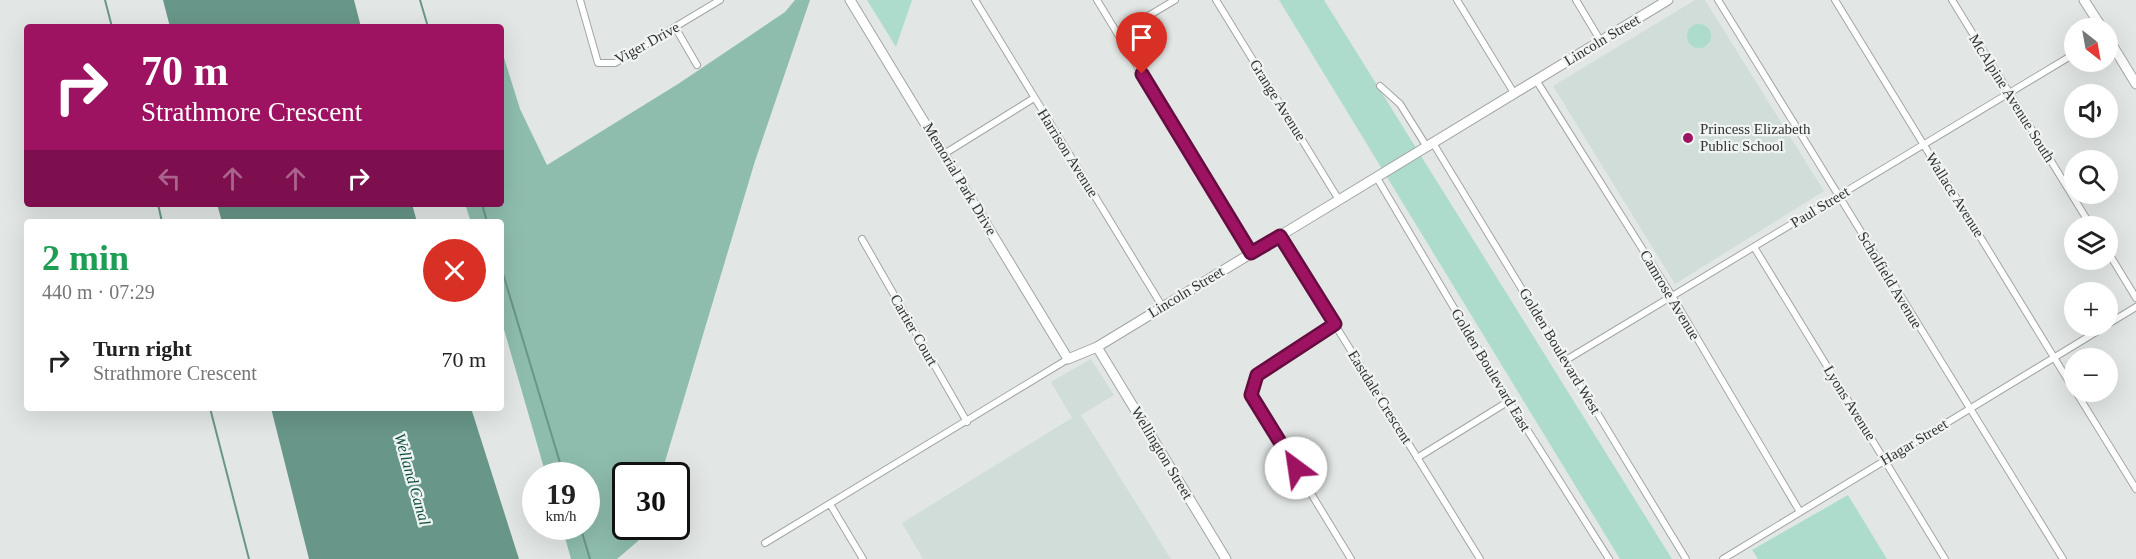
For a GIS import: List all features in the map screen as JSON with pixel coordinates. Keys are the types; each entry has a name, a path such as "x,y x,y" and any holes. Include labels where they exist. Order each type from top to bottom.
{"main road":[{"name":"Memorial Park Drive","path":"850,0 1068,359"},
{"name":"Lincoln Street","path":"1068,359 1097,347 1668,0"},
{"path":"2085,0 2096,18"},
{"path":"2118,54 2136,84"},
{"name":"Wellington Street","path":"1097,347 1227,559"}],"street":[{"name":"Viger Drive","path":"580,0 598,63 615,63 720,0"},
{"name":"Harrison Avenue","path":"975,0 1162,306"},
{"path":"1096,0 1251,253"},
{"path":"1118,34 1175,0"},
{"name":"Grange Avenue","path":"1216,0 1339,200"},
{"path":"1457,0 1514,93"},
{"path":"1576,0 1600,40"},
{"name":"Scholfield Avenue","path":"1718,0 2063,559"},
{"name":"Wallace Avenue","path":"1835,0 2064,373"},
{"name":"McAlpine Avenue South","path":"1952,0 2085,216"},
{"path":"675,27 697,65"},
{"name":"Paul Street","path":"1566,360 2064,60"},
{"name":"Camrose Avenue","path":"1536,80 1672,296 1800,512"},
{"name":"Golden Boulevard West","path":"1380,87 1400,105 1430,145 1566,360 1686,559"},
{"path":"944,154 1034,98"},
{"name":"Golden Boulevard East","path":"1377,178 1509,401 1609,559"},
{"name":"Eastdale Crescent","path":"1280,236 1479,559"},
{"name":"Cartier Court","path":"862,239 967,422"},
{"name":"Lyons Avenue","path":"1754,247 1945,559"},
{"path":"2118,268 2136,298"},
{"name":"Hagar Street","path":"2118,318 2136,307"},
{"path":"1335,324 1257,375 1251,395 1351,559"},
{"name":"Hagar Street","path":"1723,559 2089,336"},
{"name":"Lincoln Street","path":"765,543 1068,359"},
{"path":"1417,458 1509,401"},
{"name":"Wallace Avenue","path":"2082,402 2136,489"},
{"path":"830,504 863,559"}],"shaded area":[{"path":"795,0 810,0 755,161 665,462 612,462 612,540 638,541 617,559 571,559 566,540 600,540 600,462 542,462 504,329 504,219 470,219 466,207 504,207 504,58 520,109 547,165 678,84 785,12"},
{"path":"867,0 912,0 896,47"},
{"path":"1279,0 1324,0 1672,559 1620,559"},
{"name":"Princess Elizabeth Public School","path":"1695,0 1705,0 1824,191 1675,284 1553,86"},
{"path":"1699,24 1707,28 1711,36 1707,44 1699,48 1691,44 1687,36 1691,28"},
{"path":"1091,359 1114,395 1081,415 1171,559 923,559 902,523 1072,418 1051,382"},
{"path":"1848,495 1887,559 1758,559 1752,550"}],"water":[{"path":"163,0 354,0 360,24 169,24"},
{"path":"218,207 413,207 416,219 221,219"},
{"name":"Welland Canal","path":"272,411 472,411 519,559 309,559"}],"waterway":[{"path":"105,0 111,24"},
{"path":"420,0 427,24"},
{"path":"159,207 161,219"},
{"path":"483,207 486,219"},
{"path":"504,277 560,462"},
{"path":"211,411 249,559"},
{"path":"584,540 590,559"}],"place":[{"name":"Princess Elizabeth Public School","path":"1688,138"}],"route":[{"path":"1142,74 1251,253 1280,236 1335,324 1257,375 1251,395 1296,468"}]}
